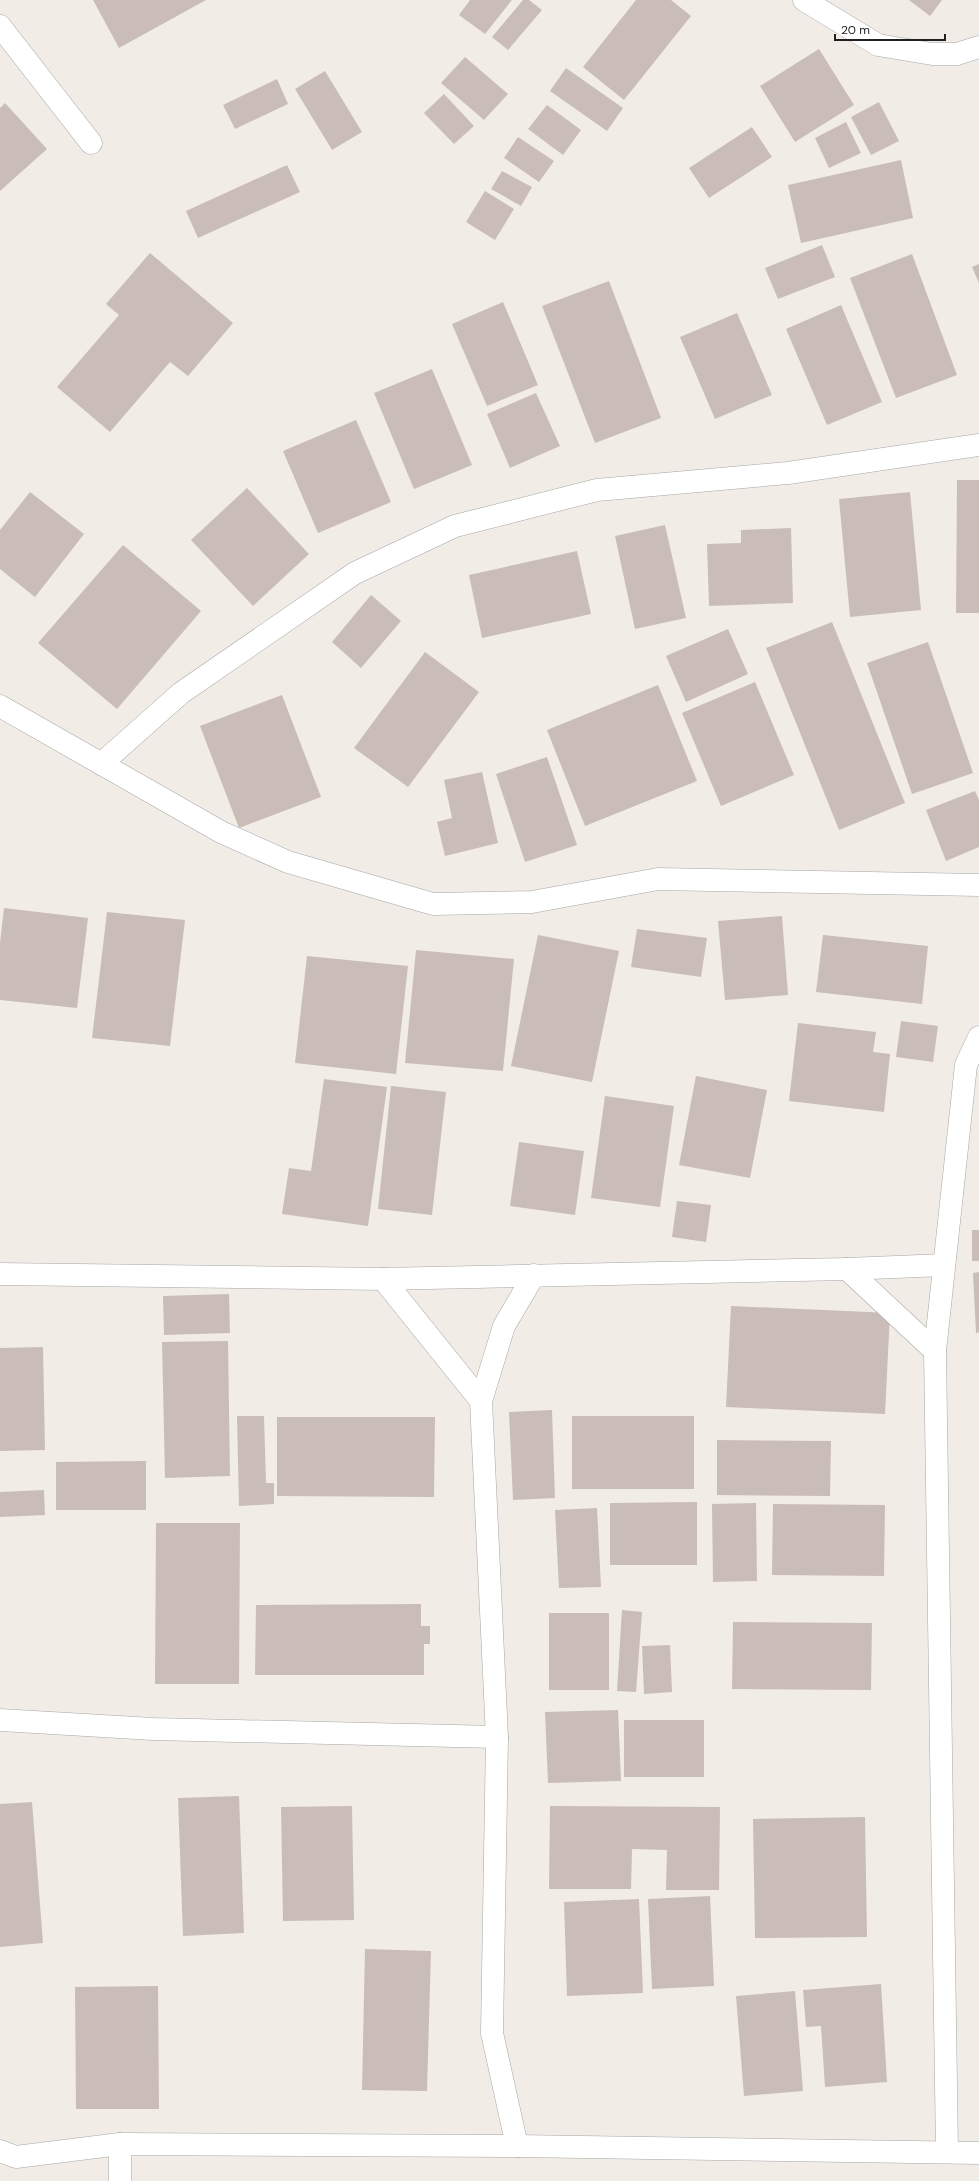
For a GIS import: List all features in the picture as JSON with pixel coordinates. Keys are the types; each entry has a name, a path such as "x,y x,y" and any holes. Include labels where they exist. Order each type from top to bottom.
{"street":[{"path":"804,0 878,45 932,54 957,54 979,47"},
{"path":"0,26 91,143"},
{"path":"101,764 181,694 355,573 455,526 597,490 788,473 979,445"},
{"path":"0,706 221,832 288,862 433,904 532,902 658,879 979,885"},
{"path":"947,2152 935,1352 944,1265 973,1064 979,1037"},
{"path":"0,1274 383,1279 847,1269 944,1265"},
{"path":"847,1269 935,1352"},
{"path":"518,2146 492,2033 497,1737 481,1401 504,1326 534,1275"},
{"path":"383,1279 481,1401"},
{"path":"0,1720 153,1730 497,1737"},
{"path":"0,2151 16,2157 120,2144 518,2146 979,2153"},
{"path":"120,2144 120,2181"}],"building":[{"path":"93,0 206,0 119,48"},
{"path":"470,0 512,0 485,34 459,15"},
{"path":"523,0 529,0 542,10 508,50 492,37"},
{"path":"636,0 671,0 691,16 624,100 583,67"},
{"path":"909,0 942,0 930,16"},
{"path":"819,49 854,105 795,142 760,86"},
{"path":"465,57 508,94 484,120 441,83"},
{"path":"566,68 623,108 607,131 550,91"},
{"path":"325,71 362,132 332,150 295,89"},
{"path":"277,79 288,104 235,129 223,105"},
{"path":"444,94 474,126 454,144 424,113"},
{"path":"879,102 899,141 871,155 851,117"},
{"path":"5,103 47,149 0,191 0,108"},
{"path":"547,105 581,130 563,155 528,129"},
{"path":"846,122 861,153 829,168 815,138"},
{"path":"752,127 772,157 709,198 689,168"},
{"path":"518,137 554,161 539,182 504,158"},
{"path":"901,160 913,218 801,243 788,185"},
{"path":"287,165 300,192 198,238 186,211"},
{"path":"502,171 532,187 521,206 491,189"},
{"path":"485,191 514,209 495,240 466,222"},
{"path":"822,245 835,277 778,299 765,268"},
{"path":"150,253 233,323 188,376 170,362 110,432 57,387 119,315 106,304"},
{"path":"912,254 957,375 896,398 850,278"},
{"path":"979,264 979,283 972,267"},
{"path":"609,281 661,418 595,443 542,306"},
{"path":"503,302 538,385 487,406 452,324"},
{"path":"841,305 882,402 827,425 786,329"},
{"path":"737,313 772,395 715,419 680,337"},
{"path":"432,369 472,465 414,489 374,393"},
{"path":"536,393 560,446 510,468 487,414"},
{"path":"356,420 391,502 318,533 283,451"},
{"path":"957,480 979,480 979,613 956,613"},
{"path":"247,488 309,554 253,606 191,540"},
{"path":"30,492 84,534 35,597 0,569 0,530"},
{"path":"910,492 921,610 850,617 839,499"},
{"path":"665,525 686,618 635,629 615,536"},
{"path":"791,528 793,603 709,606 707,544 741,543 741,530"},
{"path":"123,545 201,611 117,709 38,643"},
{"path":"577,551 591,614 482,638 469,575"},
{"path":"371,595 401,621 361,668 332,642"},
{"path":"832,622 905,803 839,830 766,648"},
{"path":"728,629 748,674 686,702 666,656"},
{"path":"928,642 973,773 912,794 867,663"},
{"path":"425,652 479,692 408,787 354,748"},
{"path":"755,682 794,775 721,806 682,713"},
{"path":"658,685 697,781 585,826 547,730"},
{"path":"282,695 321,797 239,828 200,726"},
{"path":"547,757 577,845 525,862 496,774"},
{"path":"482,772 498,843 445,856 437,822 452,818 444,780"},
{"path":"975,791 979,800 979,847 946,861 926,810"},
{"path":"4,908 88,918 77,1008 0,1000 0,943"},
{"path":"107,912 185,920 170,1046 92,1038"},
{"path":"782,916 788,995 725,1000 718,921"},
{"path":"637,929 707,938 701,977 631,967"},
{"path":"538,935 619,951 592,1082 511,1066"},
{"path":"823,935 928,946 922,1004 816,992"},
{"path":"416,950 514,959 503,1071 405,1063"},
{"path":"307,956 408,966 396,1074 295,1063"},
{"path":"901,1021 938,1026 933,1062 896,1057"},
{"path":"798,1023 876,1032 873,1052 890,1054 884,1112 789,1101"},
{"path":"696,1076 767,1090 750,1178 679,1165"},
{"path":"324,1079 387,1087 368,1226 282,1214 289,1168 311,1171"},
{"path":"391,1086 446,1092 432,1215 378,1209"},
{"path":"605,1096 674,1106 660,1207 591,1198"},
{"path":"519,1142 584,1151 575,1215 510,1206"},
{"path":"677,1201 711,1205 706,1242 672,1237"},
{"path":"972,1230 979,1230 979,1261 972,1261"},
{"path":"979,1272 979,1332 976,1333 973,1273"},
{"path":"229,1294 230,1333 164,1335 163,1296"},
{"path":"731,1306 890,1313 885,1414 726,1407"},
{"path":"228,1341 230,1476 165,1478 162,1342"},
{"path":"43,1347 45,1450 0,1451 0,1348"},
{"path":"552,1410 555,1498 513,1500 509,1412"},
{"path":"237,1416 264,1416 266,1483 274,1483 274,1504 239,1506"},
{"path":"572,1416 694,1416 694,1489 572,1489"},
{"path":"277,1417 435,1417 434,1497 277,1496"},
{"path":"717,1440 831,1441 830,1496 717,1495"},
{"path":"146,1461 146,1510 56,1510 56,1462"},
{"path":"44,1490 45,1515 0,1517 0,1492"},
{"path":"697,1502 697,1565 610,1565 610,1503"},
{"path":"756,1503 757,1581 713,1582 712,1504"},
{"path":"773,1504 885,1505 884,1576 772,1575"},
{"path":"597,1508 601,1587 559,1588 555,1510"},
{"path":"156,1523 240,1523 239,1684 155,1684"},
{"path":"421,1604 421,1626 430,1626 430,1644 424,1644 424,1675 255,1675 256,1605"},
{"path":"622,1610 642,1612 636,1692 617,1691"},
{"path":"549,1613 609,1613 609,1690 549,1690"},
{"path":"733,1622 872,1623 871,1690 732,1689"},
{"path":"670,1645 672,1692 644,1694 642,1646"},
{"path":"618,1710 621,1781 548,1783 545,1712"},
{"path":"624,1720 704,1720 704,1777 624,1777"},
{"path":"239,1796 244,1933 183,1936 178,1798"},
{"path":"32,1802 43,1943 0,1947 0,1804"},
{"path":"352,1806 354,1920 283,1921 281,1807"},
{"path":"550,1806 720,1807 719,1890 666,1890 667,1850 632,1849 631,1889 549,1889"},
{"path":"865,1817 867,1937 755,1938 753,1819"},
{"path":"710,1896 714,1986 652,1989 648,1899"},
{"path":"639,1899 643,1993 567,1996 564,1902"},
{"path":"365,1949 431,1951 427,2091 362,2090"},
{"path":"881,1984 887,2082 825,2087 821,2026 806,2027 803,1990"},
{"path":"158,1986 159,2109 76,2109 75,1987"},
{"path":"795,1991 803,2091 744,2096 736,1996"}]}
